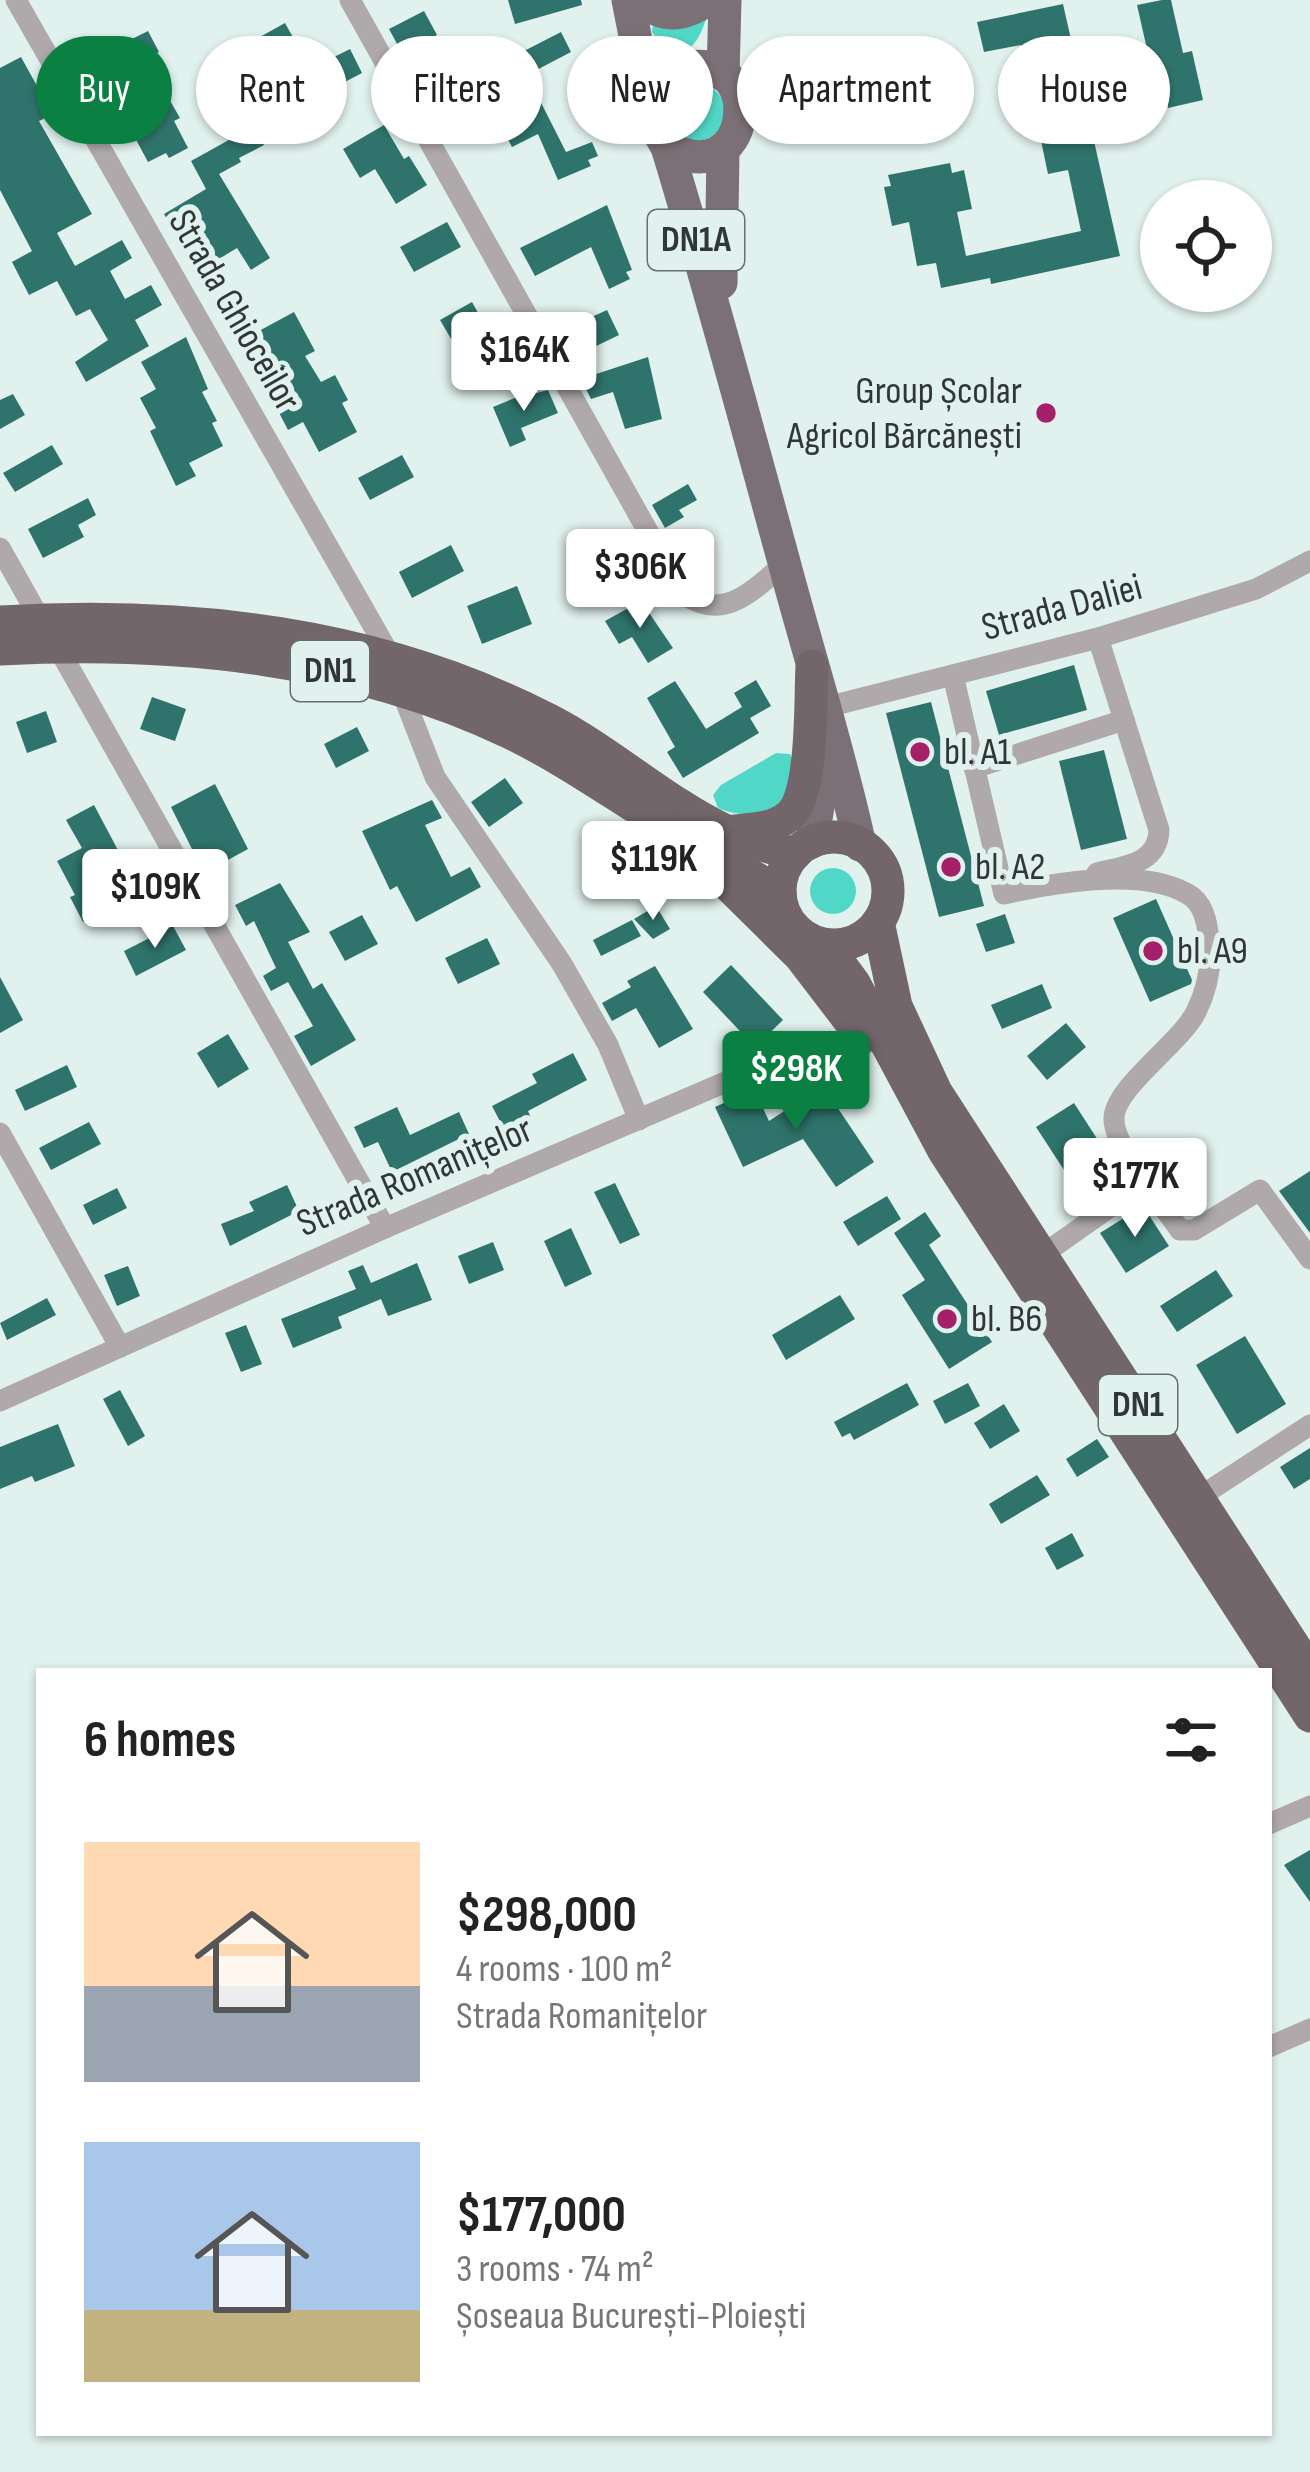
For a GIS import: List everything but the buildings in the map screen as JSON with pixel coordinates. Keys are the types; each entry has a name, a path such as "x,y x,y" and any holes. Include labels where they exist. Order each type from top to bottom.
{"highway":[{"name":"DN1","path":"0,649 115,617 278,632 391,657 544,718 595,745 727,832 803,848 845,838 860,844 884,871 886,906 878,922 887,974 909,1042 964,1138 1310,1671"},
{"name":"DN1","path":"0,622 49,633 229,653 355,676 510,733 780,894 794,928 826,945 854,983 944,1151"},
{"name":"DN1A","path":"727,832 776,825 799,806 812,666"},
{"name":"DN1","path":"632,804 749,902 800,956 867,1043 944,1151 1310,1716"},
{"path":"780,894 786,866 803,848"},
{"path":"826,945 855,941 878,922"}],"main road":[{"path":"634,5 673,14 707,0"},
{"path":"709,36 721,0"},
{"path":"634,5 645,36"},
{"path":"634,5 639,36"},
{"name":"DN1A","path":"713,77 734,85 742,112 740,126 723,149 719,248 724,333"},
{"name":"DN1A","path":"665,144 724,333 860,844"},
{"name":"DN1A","path":"667,147 695,157 723,149"},
{"name":"DN1A","path":"803,848 820,774 812,666"}],"street":[{"name":"Strada Ghioceilor","path":"16,0 391,657"},
{"path":"350,0 682,594 703,608 728,605 784,563"},
{"path":"0,548 385,1228"},
{"name":"Strada Daliei","path":"827,707 1098,638 1256,589 1310,561"},
{"path":"952,675 1004,894 1073,878 1143,860 1159,842 1098,638"},
{"path":"401,690 435,777 562,964 608,1045 639,1120"},
{"path":"974,768 1124,720"},
{"path":"1073,878 1152,884 1189,893 1207,916 1208,982 1195,1015 1158,1061 1120,1095 1113,1118 1120,1141 1180,1230 1188,1233 1260,1190 1310,1259"},
{"name":"Strada Romanițelor","path":"0,1400 742,1075 867,1043"},
{"path":"0,1133 120,1347"},
{"path":"1042,1255 1147,1181"},
{"path":"1198,1498 1310,1425"},
{"path":"1272,1823 1310,1806"},
{"path":"1272,2046 1310,2029"}],"green space":[{"path":"708,14 699,36 655,36 653,23"},
{"path":"713,90 722,101 722,123 713,134"},
{"path":"776,753 790,754 797,767 782,803 750,814 718,808 713,795 721,785"},
{"path":"833,868 849,875 856,891 849,907 833,914 817,907 810,891 817,875"}],"place":[{"name":"Group Școlar Agricol Bărcănești","path":"1046,413"},
{"name":"bl. A1","path":"920,752"},
{"name":"bl. A2","path":"951,867"},
{"name":"bl. A9","path":"1153,951"},
{"name":"bl. B6","path":"947,1319"}]}
